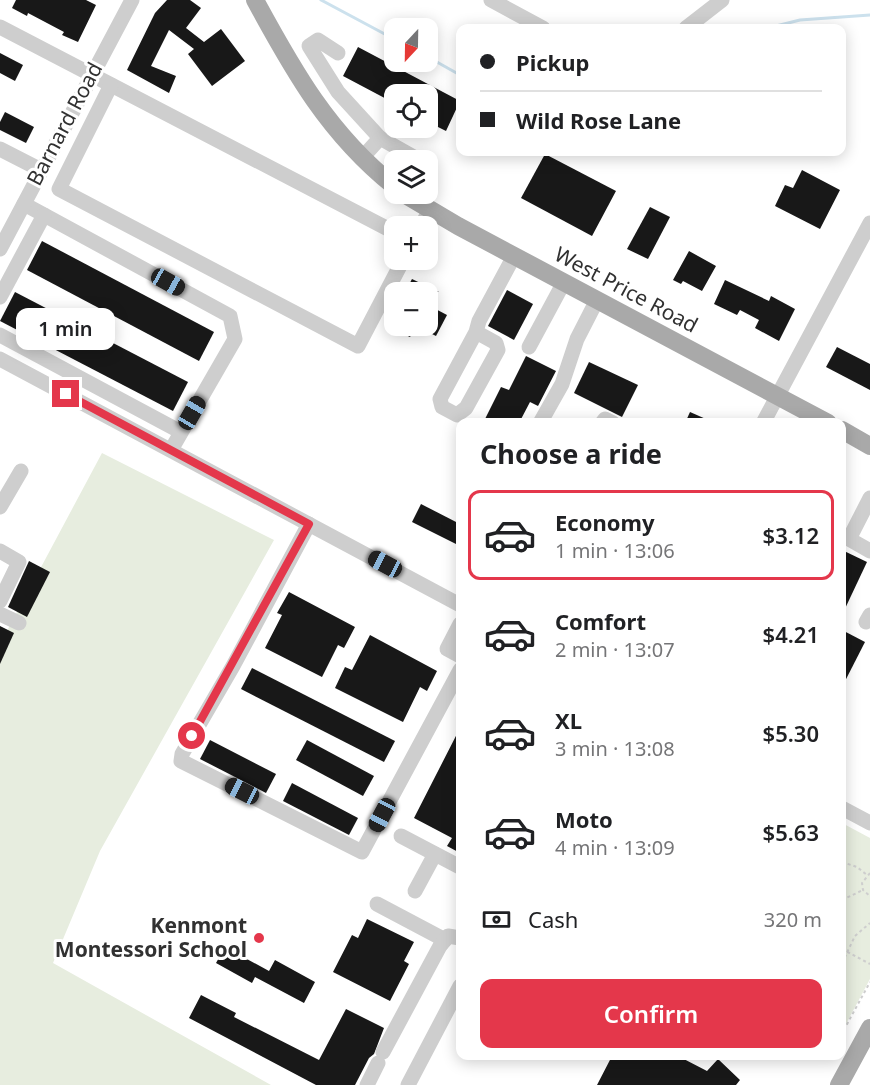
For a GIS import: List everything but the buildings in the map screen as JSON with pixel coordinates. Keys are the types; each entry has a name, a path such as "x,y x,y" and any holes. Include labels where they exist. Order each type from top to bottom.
{"main road":[{"path":"255,0 286,58 328,121 362,158 384,177"},
{"name":"West Price Road","path":"420,204 819,418"},
{"path":"846,432 870,446"},
{"path":"839,1085 870,1028"}],"street":[{"name":"Barnard Road","path":"0,249 132,0"},
{"path":"491,0 536,24"},
{"path":"691,24 722,0"},
{"path":"0,27 384,227"},
{"path":"286,58 318,40 338,52"},
{"path":"309,46 338,92 380,138 401,150"},
{"path":"111,84 59,189 358,346 398,270"},
{"path":"362,158 380,138"},
{"path":"0,149 41,170"},
{"path":"24,204 230,316 235,339 171,450"},
{"path":"427,216 430,210"},
{"path":"0,297 44,215"},
{"path":"766,418 870,223"},
{"path":"476,332 496,343 498,350 466,408 457,415 442,407 440,399 514,256"},
{"path":"530,347 564,282"},
{"path":"543,418 562,384 572,352 597,300"},
{"path":"0,334 75,377 181,432"},
{"path":"0,359 456,603"},
{"path":"66,394 75,377"},
{"path":"0,507 21,471"},
{"path":"870,498 849,539 870,551"},
{"path":"309,524 233,666 182,754 181,761 362,852 456,677"},
{"path":"0,551 19,562 0,601"},
{"path":"0,614 19,623"},
{"path":"456,632 447,649 456,654"},
{"path":"846,810 870,823"},
{"path":"401,836 456,865"},
{"path":"416,891 435,854"},
{"path":"367,1085 380,1057 453,939 377,904"},
{"path":"408,1085 456,994"}],"path":[{"path":"846,863 868,874 862,883 863,890 870,896"},
{"path":"846,898 863,890"},
{"path":"870,923 855,936 847,952 870,964"},
{"path":"846,1026 870,981"}],"shaded area":[{"path":"102,453 274,540 100,851 53,963 271,1085 0,1085 0,644"},
{"path":"846,825 870,838 870,979 846,1024"}],"waterway":[{"path":"321,0 384,34"},
{"path":"784,24 800,20 870,15"},
{"path":"438,63 456,73"}],"place":[{"name":"Kenmont Montessori School","path":"259,938"}],"route":[{"path":"66,394 309,524 233,666 192,736"}]}
